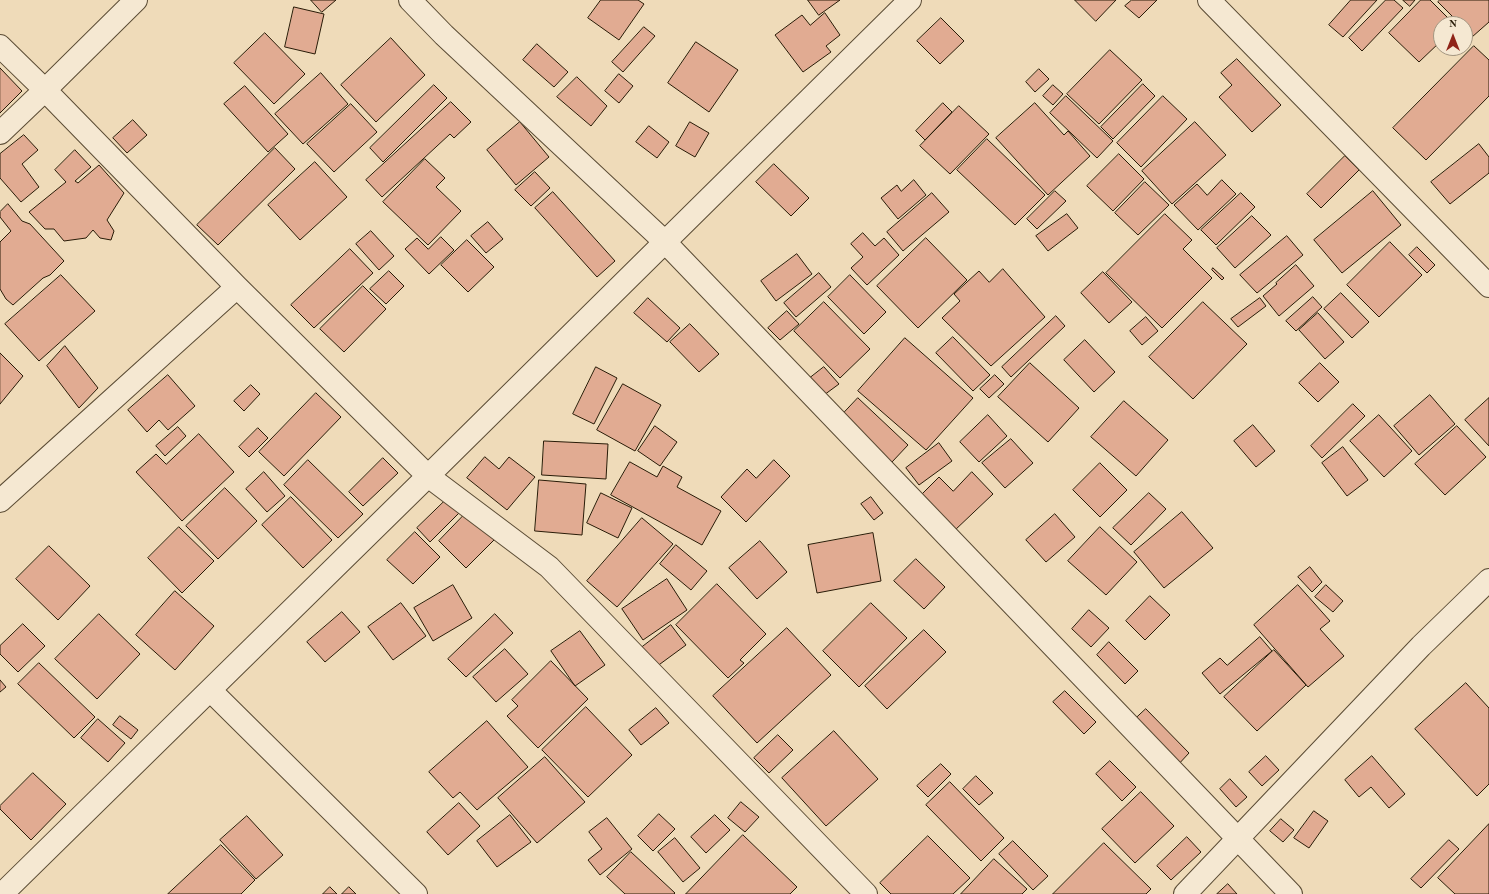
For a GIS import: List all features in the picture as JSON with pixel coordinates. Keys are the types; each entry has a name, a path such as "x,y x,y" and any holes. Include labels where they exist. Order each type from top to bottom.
{"street":[{"path":"0,133 136,0"},
{"path":"410,0 444,35 665,242 1291,894"},
{"path":"2,894 910,0"},
{"path":"1209,0 1489,286"},
{"path":"0,46 45,90 237,287 428,476 549,567 866,894"},
{"path":"0,501 237,287"},
{"path":"1185,894 1421,646 1489,580"},
{"path":"210,690 412,893"}],"building":[{"path":"311,0 336,0 322,12"},
{"path":"601,0 638,0 644,4 619,40 588,18"},
{"path":"808,0 840,0 819,15"},
{"path":"1075,0 1116,0 1096,21"},
{"path":"1132,0 1157,0 1139,18 1125,6"},
{"path":"1351,0 1377,0 1343,37 1329,25"},
{"path":"1386,0 1394,0 1403,8 1362,51 1349,38"},
{"path":"1403,0 1415,0 1410,6"},
{"path":"1421,0 1430,0 1446,16 1433,16 1433,49 1419,62 1389,33"},
{"path":"1440,0 1489,0 1489,22 1473,36 1473,16 1452,16 1438,2"},
{"path":"294,7 324,14 315,54 285,47"},
{"path":"825,13 840,35 826,46 831,52 803,72 775,35 802,15 810,25"},
{"path":"941,18 964,41 940,64 917,41"},
{"path":"644,27 655,36 623,72 612,62"},
{"path":"265,33 305,74 274,104 234,63"},
{"path":"391,38 425,75 376,122 341,85"},
{"path":"696,42 738,70 709,112 668,83"},
{"path":"537,44 568,72 554,87 523,60"},
{"path":"1474,46 1489,60 1489,96 1426,160 1393,128 1464,56 1473,56"},
{"path":"1110,50 1142,80 1099,124 1067,94"},
{"path":"1237,59 1281,105 1252,132 1219,97 1232,85 1221,73"},
{"path":"0,68 22,91 0,113"},
{"path":"1039,69 1049,79 1035,92 1026,82"},
{"path":"321,73 348,104 303,144 275,114"},
{"path":"619,74 633,86 619,103 605,91"},
{"path":"577,77 607,106 591,126 557,97"},
{"path":"1143,84 1155,96 1113,139 1101,127"},
{"path":"434,85 447,98 383,162 370,148"},
{"path":"1053,85 1063,94 1053,105 1043,96"},
{"path":"245,86 288,134 268,152 224,104"},
{"path":"1066,96 1113,141 1097,158 1050,113"},
{"path":"1163,96 1187,119 1141,167 1117,143"},
{"path":"451,102 471,122 454,138 450,134 382,197 366,180"},
{"path":"943,103 952,112 925,140 916,131"},
{"path":"1035,103 1064,135 1068,131 1090,156 1048,195 996,138"},
{"path":"351,104 377,132 334,172 307,144"},
{"path":"959,106 989,134 950,174 920,146"},
{"path":"133,120 147,135 127,153 113,138"},
{"path":"520,122 549,157 516,185 487,150"},
{"path":"690,122 709,133 695,157 676,146"},
{"path":"1195,122 1226,155 1172,204 1142,171"},
{"path":"649,126 669,142 657,158 636,142"},
{"path":"24,135 38,150 22,164 39,187 21,202 0,178 0,154"},
{"path":"987,139 1045,195 1015,225 957,170"},
{"path":"1479,144 1489,157 1489,173 1450,204 1431,182"},
{"path":"275,148 295,169 218,245 197,225"},
{"path":"75,150 91,167 75,181 78,183 99,165 124,193 107,220 114,231 111,240 100,238 93,230 86,238 64,241 54,229 45,229 29,212 66,182 55,170"},
{"path":"1119,154 1144,179 1113,211 1087,186"},
{"path":"1345,156 1359,170 1321,208 1307,194"},
{"path":"425,159 445,178 436,187 461,211 428,245 383,202"},
{"path":"315,162 347,197 300,240 268,205"},
{"path":"774,164 809,198 791,216 756,182"},
{"path":"535,172 550,188 531,206 515,190"},
{"path":"914,180 926,195 898,219 881,198 897,185 901,191"},
{"path":"1222,180 1236,194 1198,230 1174,205 1197,184 1207,195"},
{"path":"1145,182 1169,205 1138,235 1115,213"},
{"path":"1055,191 1066,201 1037,229 1027,219"},
{"path":"1373,191 1401,225 1342,273 1314,240"},
{"path":"553,192 615,261 597,277 535,208"},
{"path":"932,193 949,212 903,251 887,232"},
{"path":"1241,193 1255,207 1216,245 1201,230"},
{"path":"8,204 22,221 30,224 64,261 50,275 43,278 13,305 6,299 0,289 0,242 11,231 0,217 0,212"},
{"path":"1067,214 1078,228 1048,251 1036,236"},
{"path":"1165,214 1192,240 1183,249 1212,278 1162,328 1106,273"},
{"path":"1252,216 1271,235 1235,268 1217,248"},
{"path":"488,222 503,239 486,253 471,236"},
{"path":"371,231 394,256 379,270 356,244"},
{"path":"863,233 875,246 884,238 899,255 867,285 851,268 863,257 851,244"},
{"path":"1287,236 1303,255 1257,293 1240,275"},
{"path":"441,237 454,250 429,274 405,249 417,238 428,249"},
{"path":"926,238 967,280 918,328 877,286"},
{"path":"467,240 494,267 468,292 441,265"},
{"path":"1390,242 1422,275 1379,317 1347,285"},
{"path":"1417,247 1435,265 1427,273 1409,255"},
{"path":"350,249 373,273 314,328 291,305"},
{"path":"797,254 812,274 776,301 761,281"},
{"path":"1296,265 1314,286 1279,316 1263,296"},
{"path":"1213,268 1224,278 1222,280 1212,270"},
{"path":"1003,269 1045,317 991,366 942,318 960,301 954,294 979,271 989,282"},
{"path":"389,271 404,286 386,304 370,289"},
{"path":"1103,272 1132,302 1109,323 1081,293"},
{"path":"819,273 831,287 796,317 784,303"},
{"path":"61,275 95,311 39,361 5,324"},
{"path":"850,275 886,312 864,334 828,297"},
{"path":"363,286 386,309 344,352 320,329"},
{"path":"1341,293 1369,322 1352,338 1324,309"},
{"path":"1313,297 1322,307 1296,331 1286,321"},
{"path":"648,298 680,328 667,342 634,313"},
{"path":"1260,298 1266,306 1238,327 1231,319"},
{"path":"824,302 870,349 840,378 794,331"},
{"path":"1203,302 1247,344 1193,399 1149,357"},
{"path":"787,311 799,324 780,340 768,328"},
{"path":"1318,313 1344,342 1325,359 1299,330"},
{"path":"1056,316 1065,326 1011,377 1002,367"},
{"path":"1146,317 1158,331 1142,345 1130,331"},
{"path":"690,324 719,354 699,372 670,342"},
{"path":"953,337 990,375 973,391 936,353"},
{"path":"905,338 973,398 926,450 858,391"},
{"path":"1085,340 1115,372 1094,392 1064,360"},
{"path":"65,346 98,388 79,408 47,366"},
{"path":"0,353 23,376 0,404"},
{"path":"1030,363 1079,408 1048,442 998,397"},
{"path":"1320,363 1339,382 1318,402 1299,383"},
{"path":"596,367 617,378 594,424 573,414"},
{"path":"824,367 839,384 824,395 810,378"},
{"path":"168,375 195,406 168,430 159,420 147,432 128,410"},
{"path":"995,375 1004,384 989,398 980,389"},
{"path":"623,384 661,405 635,451 597,430"},
{"path":"251,385 260,394 244,411 234,401"},
{"path":"316,393 341,417 284,476 259,452"},
{"path":"1430,395 1455,424 1419,455 1394,426"},
{"path":"858,398 908,445 892,462 842,415"},
{"path":"1489,398 1489,446 1465,420"},
{"path":"1124,401 1168,440 1136,476 1091,437"},
{"path":"1353,404 1365,416 1322,458 1311,446"},
{"path":"988,415 1007,436 979,462 960,442"},
{"path":"1379,415 1412,451 1384,477 1350,441"},
{"path":"1253,425 1275,451 1256,467 1234,441"},
{"path":"655,426 677,442 660,466 638,451"},
{"path":"1457,426 1486,457 1445,495 1415,464"},
{"path":"178,427 186,436 165,456 156,446"},
{"path":"258,428 268,438 249,457 239,447"},
{"path":"199,434 234,472 182,521 136,472 156,454 166,464"},
{"path":"1011,439 1033,463 1005,488 982,463"},
{"path":"544,441 608,444 606,479 542,475"},
{"path":"939,443 952,461 919,485 906,468"},
{"path":"1343,447 1368,480 1347,496 1322,463"},
{"path":"485,457 499,469 509,457 535,477 507,510 467,478"},
{"path":"383,458 398,473 363,506 349,492"},
{"path":"308,460 363,514 338,538 284,485"},
{"path":"774,460 790,476 746,522 721,497 747,469 756,478"},
{"path":"630,462 657,477 663,466 682,477 677,487 721,511 702,545 611,495"},
{"path":"1100,463 1127,490 1100,517 1073,490"},
{"path":"264,472 285,496 267,512 246,489"},
{"path":"972,472 993,494 954,531 920,496 939,477 953,491"},
{"path":"539,480 586,484 582,535 535,531"},
{"path":"225,488 257,521 218,559 186,526"},
{"path":"601,493 632,508 618,538 587,523"},
{"path":"1149,493 1166,509 1131,545 1113,528"},
{"path":"291,497 332,540 303,568 262,525"},
{"path":"449,497 461,511 430,542 417,528"},
{"path":"871,497 883,513 874,520 861,504"},
{"path":"467,512 495,539 466,568 439,541"},
{"path":"1182,512 1213,548 1164,588 1134,552"},
{"path":"1055,514 1075,537 1046,562 1026,540"},
{"path":"642,518 673,544 617,607 587,581"},
{"path":"179,527 214,561 182,593 148,558"},
{"path":"1100,527 1137,562 1106,595 1068,561"},
{"path":"415,532 440,557 413,584 387,560"},
{"path":"873,533 881,581 817,593 808,545"},
{"path":"760,541 787,572 757,599 729,568"},
{"path":"676,545 707,571 691,590 660,564"},
{"path":"49,546 90,586 58,620 16,579"},
{"path":"916,559 945,587 924,609 894,581"},
{"path":"1310,567 1322,582 1312,592 1298,577"},
{"path":"667,579 687,610 643,640 622,609"},
{"path":"717,584 766,634 740,660 744,663 728,678 676,625"},
{"path":"453,585 472,618 433,641 414,608"},
{"path":"1298,585 1330,621 1320,629 1344,656 1308,687 1254,625"},
{"path":"1326,585 1343,601 1333,612 1315,597"},
{"path":"175,591 214,626 175,670 136,635"},
{"path":"1150,596 1170,615 1145,640 1126,621"},
{"path":"401,603 426,636 393,660 368,627"},
{"path":"871,603 907,638 859,687 823,651"},
{"path":"1089,610 1109,628 1091,647 1072,629"},
{"path":"342,612 360,632 325,662 307,642"},
{"path":"99,614 140,654 97,699 55,659"},
{"path":"495,614 513,633 466,677 448,659"},
{"path":"23,624 45,646 18,672 0,654 0,646"},
{"path":"671,625 686,645 656,667 641,648"},
{"path":"787,628 831,675 757,743 713,696"},
{"path":"924,630 946,652 887,709 865,686"},
{"path":"580,631 605,665 575,686 551,651"},
{"path":"1260,637 1272,651 1220,694 1202,673 1220,658 1227,665"},
{"path":"1109,642 1138,671 1125,684 1097,655"},
{"path":"505,649 528,674 496,702 473,677"},
{"path":"1274,650 1306,685 1257,731 1224,697"},
{"path":"551,661 588,699 538,748 507,716 518,706 512,700"},
{"path":"39,663 95,717 74,738 18,684"},
{"path":"0,680 6,687 0,692"},
{"path":"1466,683 1489,708 1489,784 1477,796 1415,729"},
{"path":"1065,691 1096,722 1084,734 1053,702"},
{"path":"586,707 632,755 588,797 542,750"},
{"path":"656,708 669,723 641,745 629,730"},
{"path":"1146,709 1189,753 1176,767 1132,722"},
{"path":"120,716 138,730 131,739 113,725"},
{"path":"98,719 125,743 108,762 81,738"},
{"path":"487,721 528,767 477,810 460,792 453,798 429,772"},
{"path":"834,731 878,779 826,826 782,778"},
{"path":"778,735 793,750 769,773 754,758"},
{"path":"1266,756 1279,770 1262,786 1249,772"},
{"path":"1372,756 1405,794 1389,808 1371,787 1359,797 1345,780"},
{"path":"545,757 585,802 537,843 498,798"},
{"path":"1110,761 1136,787 1122,801 1096,774"},
{"path":"941,764 951,774 928,797 917,786"},
{"path":"33,773 66,804 31,840 0,809 0,806"},
{"path":"976,776 993,793 979,805 963,789"},
{"path":"1230,779 1247,797 1236,807 1220,789"},
{"path":"950,782 1004,838 981,861 926,805"},
{"path":"1141,792 1174,826 1135,863 1102,829"},
{"path":"741,802 759,817 745,832 728,818"},
{"path":"459,803 480,826 448,855 427,832"},
{"path":"1314,811 1328,821 1309,848 1294,838"},
{"path":"659,814 675,829 653,851 638,836"},
{"path":"510,815 531,842 497,867 477,841"},
{"path":"715,815 730,830 706,853 691,837"},
{"path":"247,816 283,855 256,879 220,840"},
{"path":"607,818 632,849 600,875 588,860 602,849 589,832"},
{"path":"1281,819 1294,830 1283,842 1270,831"},
{"path":"1489,824 1489,894 1455,894 1438,878"},
{"path":"743,835 797,887 790,894 686,894"},
{"path":"928,836 970,878 953,894 891,894 880,883"},
{"path":"1187,837 1201,852 1171,880 1157,866"},
{"path":"675,838 700,868 683,882 658,852"},
{"path":"1449,840 1459,849 1421,888 1411,879"},
{"path":"1013,841 1048,876 1033,890 999,854"},
{"path":"1104,843 1151,889 1146,894 1053,894"},
{"path":"221,845 255,880 241,894 168,894"},
{"path":"631,852 675,893 625,894 607,877"},
{"path":"994,859 1027,889 1022,894 961,894"},
{"path":"1228,884 1237,894 1217,894"},
{"path":"330,887 337,894 323,894"},
{"path":"349,887 356,894 342,894"}]}
